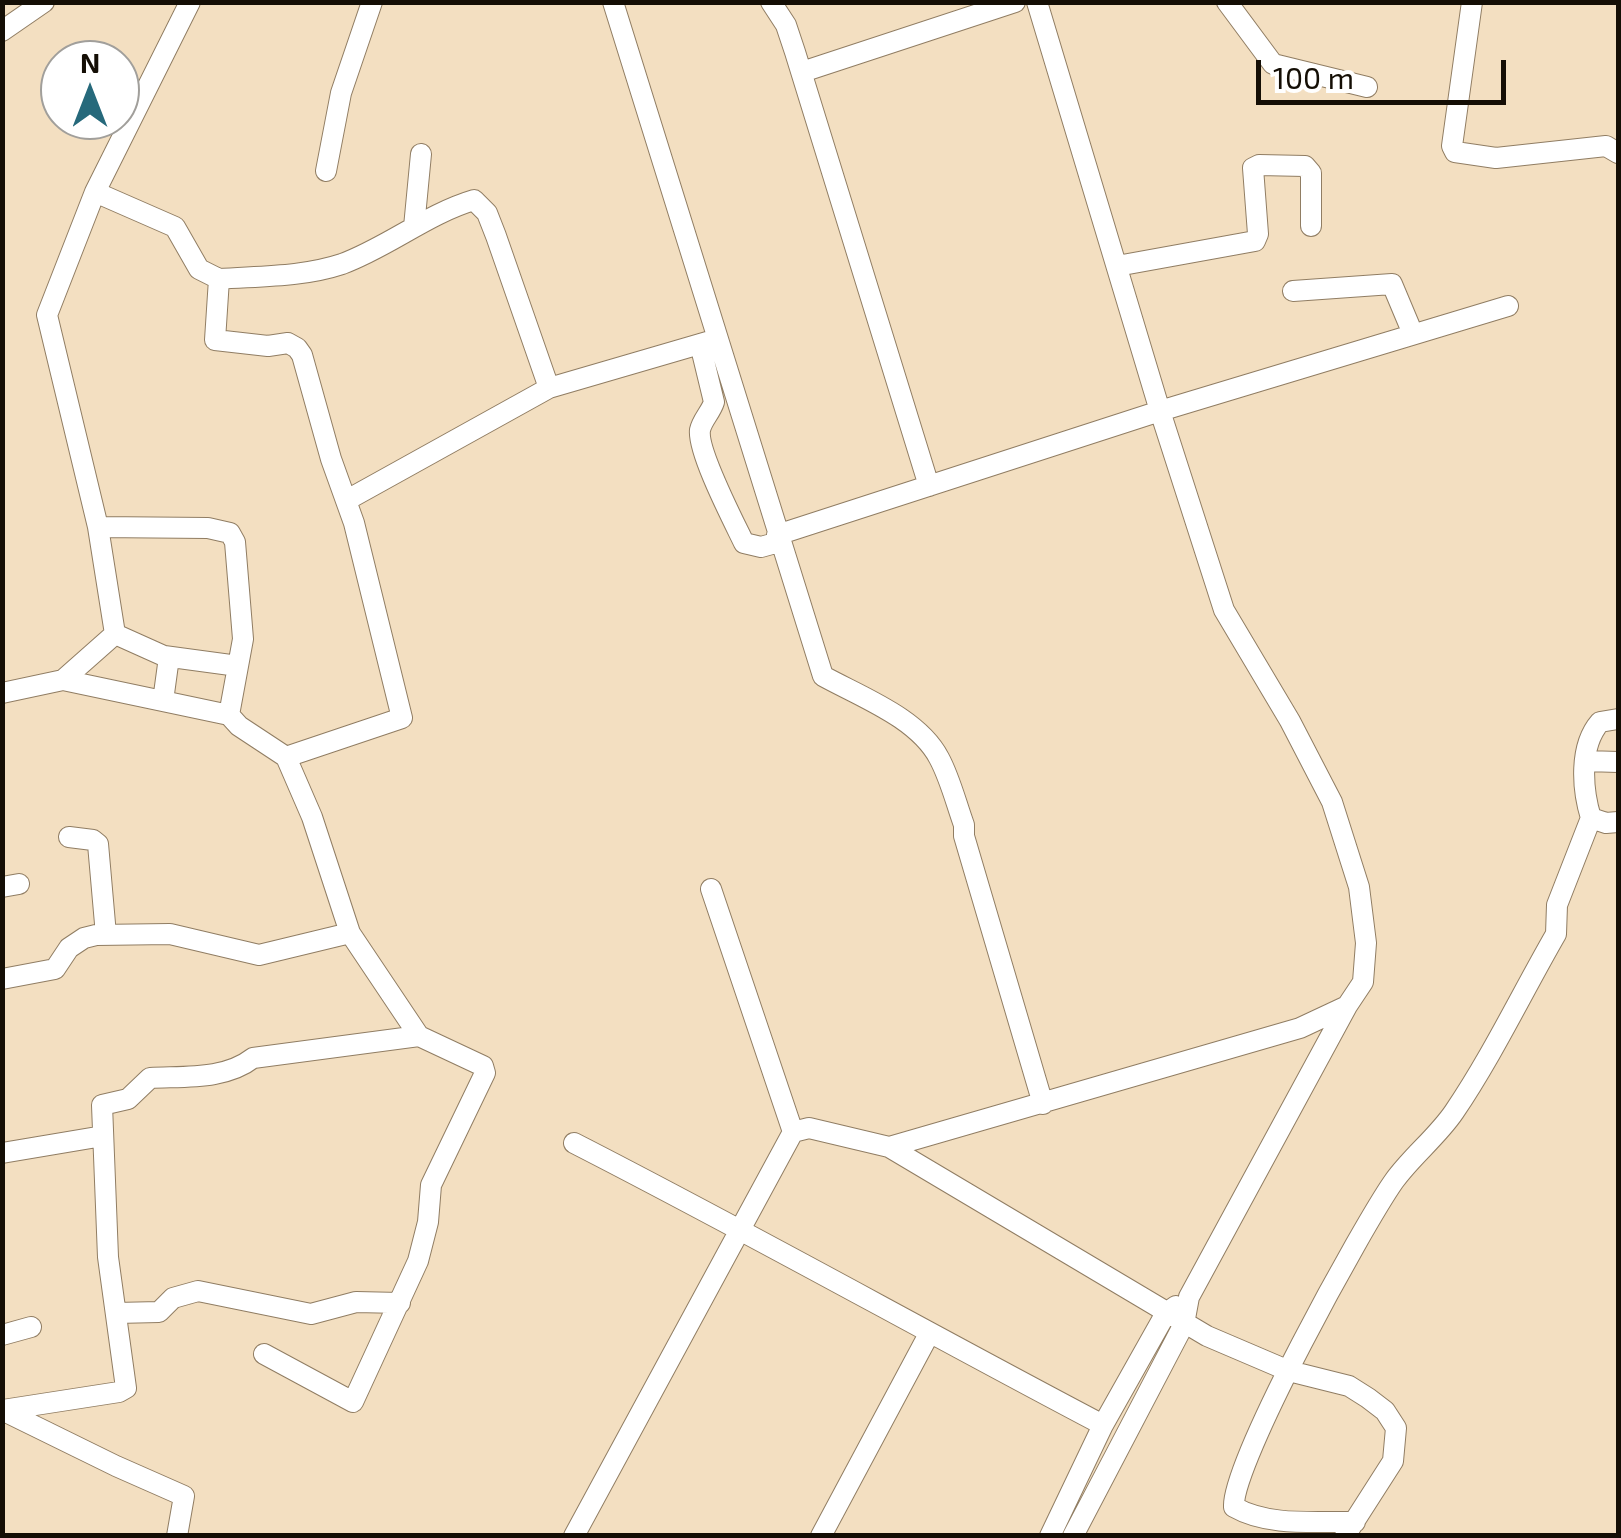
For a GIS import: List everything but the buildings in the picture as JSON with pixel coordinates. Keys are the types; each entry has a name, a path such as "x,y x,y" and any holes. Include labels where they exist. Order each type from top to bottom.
{"street":[{"path":"2,31 44,2"},
{"path":"115,634 98,528 48,315 95,192 190,2"},
{"path":"326,171 341,93 372,2"},
{"path":"614,2 708,341 823,676 904,722 929,741 940,760 964,825 1043,1104"},
{"path":"771,2 786,25 802,72 929,486"},
{"path":"802,72 1015,2"},
{"path":"1037,2 1224,610 1332,802 1359,887 1366,943 1364,982 1346,1006 1189,1296 1103,1425 1050,1536"},
{"path":"1227,2 1273,64 1367,86"},
{"path":"1472,2 1452,146 1455,152 1496,158 1606,146 1618,153"},
{"path":"414,227 420,154"},
{"path":"1116,266 1255,241 1258,234 1253,168 1259,165 1305,166 1311,172 1310,226"},
{"path":"95,192 176,227 199,269 219,280 309,272 342,264 452,206 474,200 487,212 549,388"},
{"path":"219,280 215,340 268,346 288,344 302,355 331,459 347,500 402,718 286,757"},
{"path":"1293,291 1392,284 1414,334"},
{"path":"708,341 714,402 701,425 700,439 744,543 761,547 929,486 1508,306"},
{"path":"347,500 549,388 708,341"},
{"path":"98,528 208,528 230,533 235,542 243,638 230,715"},
{"path":"115,634 170,657 238,666"},
{"path":"64,680 115,634"},
{"path":"162,701 170,657"},
{"path":"2,693 64,680 230,715 238,726 286,757 312,817 350,933 419,1036 482,1066 485,1073 431,1185 422,1248 353,1402 264,1354"},
{"path":"574,1536 793,1132 809,1128 889,1147 1175,1318 1289,1371 1350,1386 1385,1412 1396,1428 1393,1460 1350,1529 1248,1514 1234,1507 1237,1480 1289,1371 1371,1217 1395,1180 1452,1115 1556,934 1556,905 1591,818 1586,802 1589,735 1600,722 1618,719"},
{"path":"1586,761 1618,762"},
{"path":"1591,818 1618,822"},
{"path":"69,837 98,844 106,935"},
{"path":"711,889 793,1132"},
{"path":"2,979 55,969 69,948 84,938 106,935 170,934 258,955 350,933"},
{"path":"889,1147 1300,1028 1346,1006"},
{"path":"3,1410 126,1388 108,1257 102,1105 128,1099 150,1078 220,1073 239,1069 253,1058 419,1036"},
{"path":"2,1154 103,1136"},
{"path":"574,1143 740,1228 929,1334 1103,1425"},
{"path":"116,1313 159,1312 173,1298 198,1291 311,1314 356,1302 400,1303"},
{"path":"1073,1536 1175,1318"},
{"path":"2,1336 31,1327"},
{"path":"820,1536 929,1334"},
{"path":"3,1410 184,1496 177,1536"}]}
